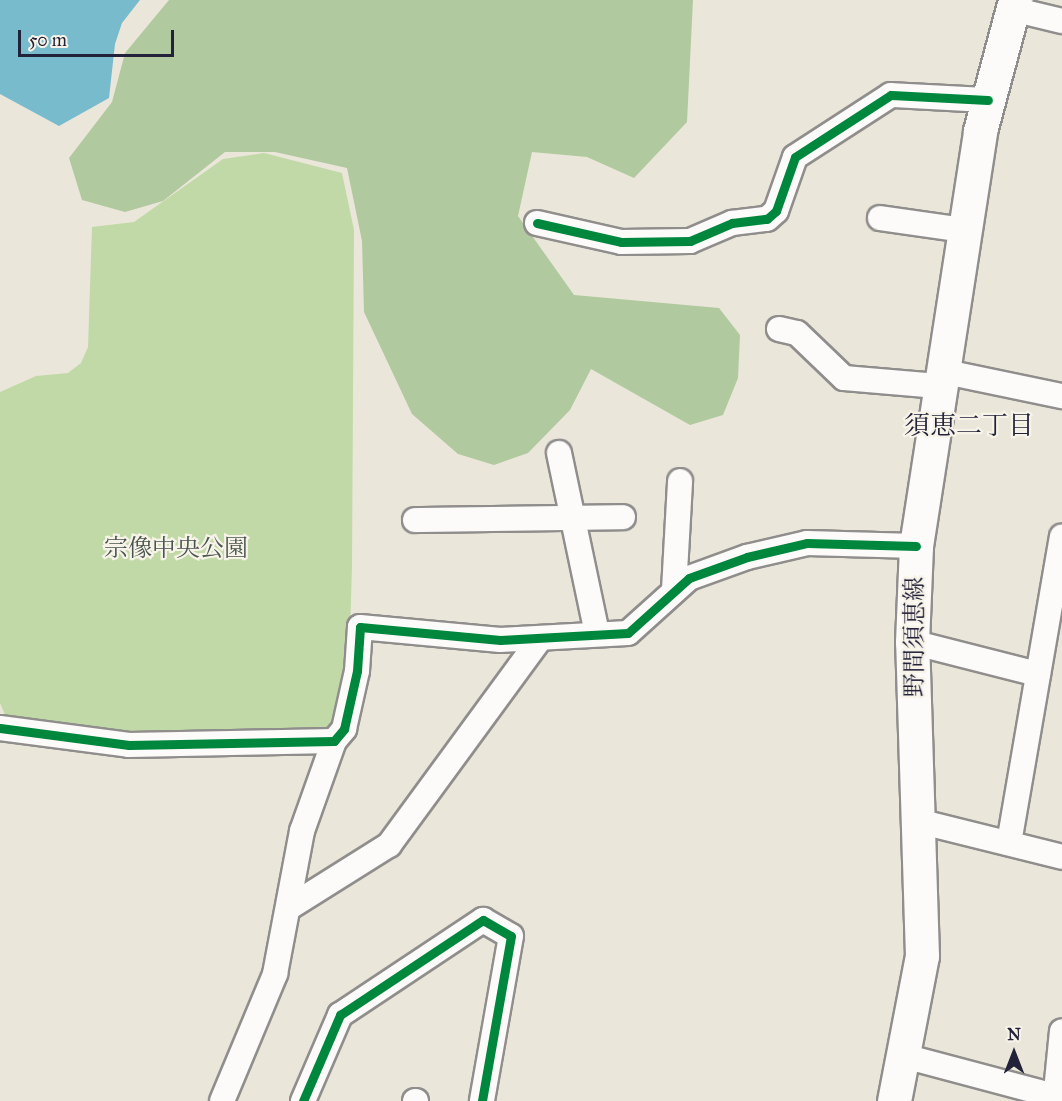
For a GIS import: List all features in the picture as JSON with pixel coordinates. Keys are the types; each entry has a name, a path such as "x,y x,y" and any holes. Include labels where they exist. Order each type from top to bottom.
{"main road":[{"name":"野間須恵線","path":"894,1101 922,957 912,642 916,546 963,230 988,100 1013,4"}],"street":[{"path":"1013,4 1062,21"},
{"path":"537,223 621,242 690,241 732,223 767,219 776,211 795,157 891,95 988,100"},
{"path":"880,218 963,230"},
{"path":"779,329 797,333 844,378 940,379 1062,396"},
{"path":"559,453 597,633"},
{"path":"674,590 680,481"},
{"path":"415,520 623,517"},
{"path":"1009,843 1062,537"},
{"path":"222,1101 275,974 290,907 302,831 334,741 344,729 357,671 360,627 500,640 628,633 689,578 747,557 807,543 916,546"},
{"path":"290,907 389,845 540,639"},
{"path":"912,642 1038,674"},
{"path":"0,728 129,745 334,741"},
{"path":"918,821 1062,857"},
{"path":"303,1101 340,1015 483,920 511,936 482,1101"},
{"path":"903,1056 1058,1099 1062,1031"}],"green space":[{"path":"169,0 693,0 687,122 634,178 587,157 532,152 518,216 574,295 719,308 740,335 738,378 723,415 690,425 591,369 570,410 528,453 494,465 458,454 412,414 364,312 362,241 347,168 275,152 225,152 163,201 125,212 82,200 69,158 112,102 125,53"},
{"name":"宗像中央公園","path":"264,153 342,173 354,230 352,567 349,665 336,726 328,732 130,738 9,724 0,703 0,392 36,376 68,373 81,363 88,347 92,227 134,222 223,159"}],"water":[{"path":"0,0 140,0 122,23 115,44 109,98 59,126 0,94"}],"cycle path":[{"path":"537,223 621,242 690,241 732,223 767,219 776,211 795,157 891,95 988,100"},
{"path":"0,728 129,745 334,741 344,729 357,671 360,627 500,640 628,633 689,578 747,557 807,543 916,546"},
{"path":"303,1101 340,1015 483,920 511,936 482,1101"}],"district":[{"name":"須恵二丁目","path":"969,426"}]}
